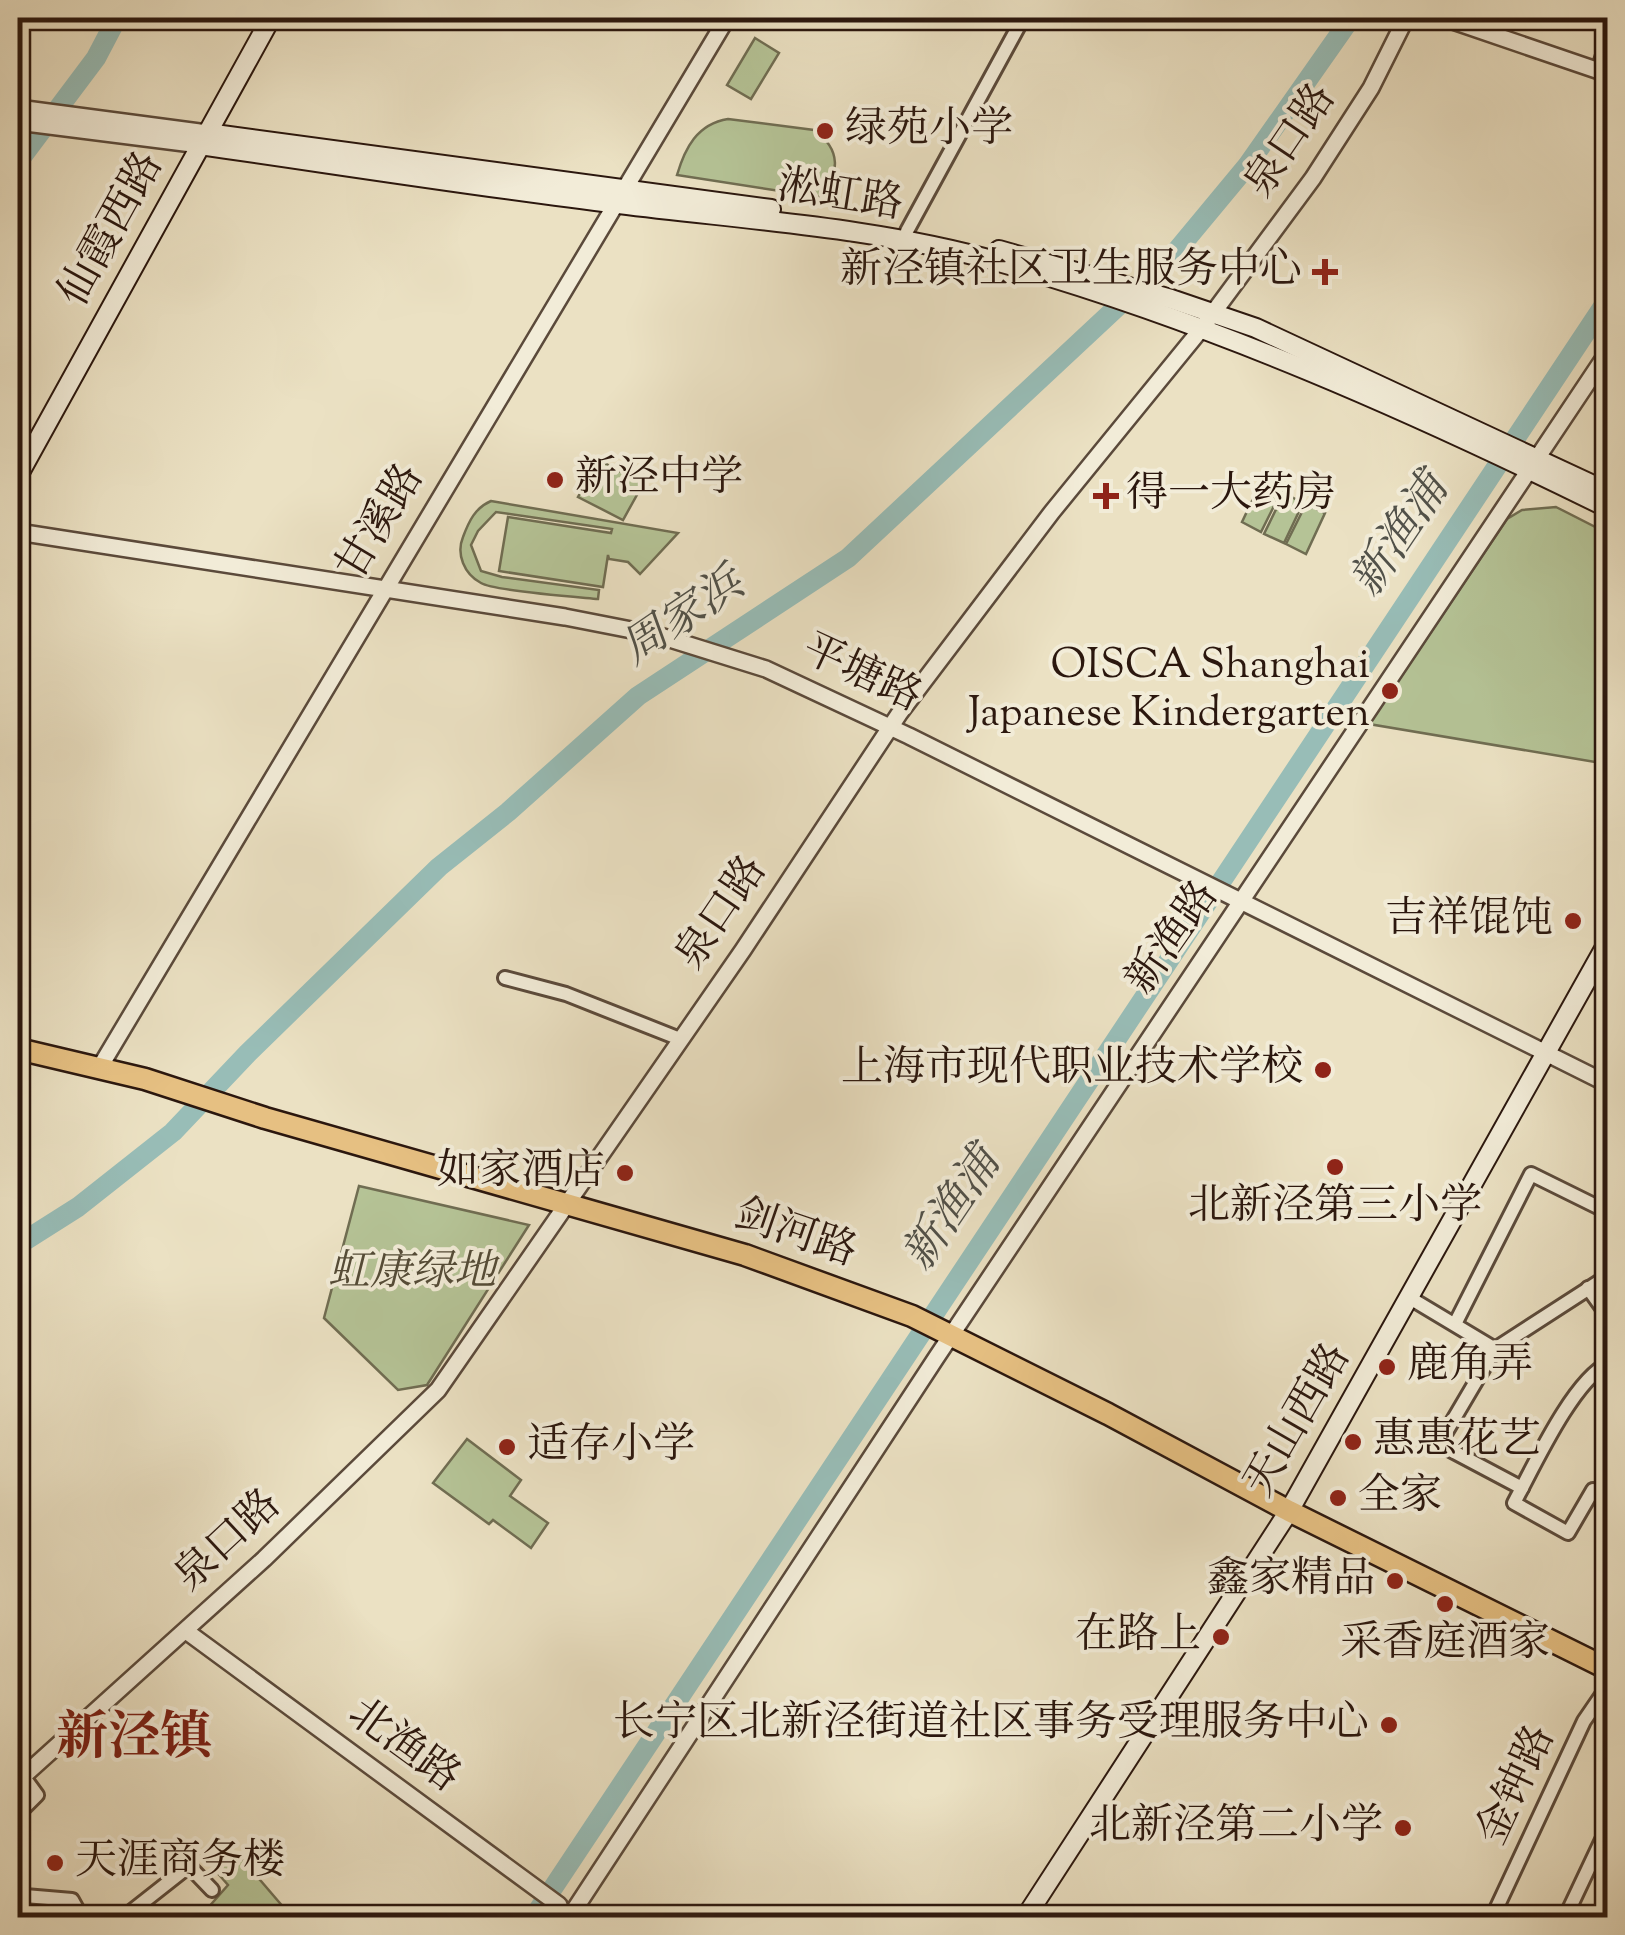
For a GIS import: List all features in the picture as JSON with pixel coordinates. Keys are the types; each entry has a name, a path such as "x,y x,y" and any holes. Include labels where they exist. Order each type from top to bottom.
{"main road":[{"name":"仙霞西路","path":"18,476 271,18"},
{"name":"淞虹路","path":"204,139 858,232 998,262 1207,320 1256,328 1525,460 1608,508"},
{"name":"淞虹路","path":"619,198 854,220 998,250 1101,288"},
{"name":"淞虹路","path":"1525,460 1608,492"},
{"name":"天山西路","path":"1025,1918 1289,1511 1608,942"},
{"name":"剑河路","path":"18,1049 145,1078 265,1118 745,1255 912,1316 1289,1511 1608,1669"}],"street":[{"name":"甘溪路","path":"100,1067 727,18"},
{"path":"907,231 1024,18"},
{"name":"泉口路","path":"20,1779 186,1631 438,1390 743,950 889,728 1052,512 1207,320 1340,138 1371,88 1406,18"},
{"path":"1444,18 1603,72 1604,52"},
{"name":"淞虹路","path":"18,108 94,124 204,139"},
{"name":"淞虹路","path":"18,122 94,124"},
{"name":"新渔路","path":"570,1913 1525,460 1608,352"},
{"name":"平塘路","path":"18,532 658,635 766,669 1608,1084"},
{"path":"505,978 566,994 680,1039"},
{"path":"1456,1324 1531,1174 1608,1212"},
{"path":"1522,1488 1439,1444 1494,1348 1608,1276"},
{"path":"1588,1288 1608,1316"},
{"path":"1410,1298 1494,1348"},
{"path":"1608,1364 1598,1369 1566,1410 1514,1503 1568,1533 1593,1490 1608,1498"},
{"name":"北渔路","path":"186,1631 570,1913"},
{"name":"金钟路","path":"1492,1918 1584,1721 1608,1686"},
{"path":"18,1814 37,1795 20,1779"},
{"path":"1565,1918 1608,1827"},
{"path":"123,1918 189,1866 212,1890"},
{"path":"18,1887 25,1896 72,1900 82,1918"}],"green space":[{"path":"755,38 779,53 751,99 727,85"},
{"path":"728,119 814,130 823,137 835,162 831,180 819,197 677,175 700,132"},
{"path":"599,460 643,484 623,520 578,497"},
{"path":"1261,482 1281,492 1261,532 1242,522"},
{"path":"1284,493 1303,503 1284,543 1264,534"},
{"path":"491,501 678,533 640,574 628,562 609,559 608,555 603,587 499,571 508,517 611,533 612,529 496,512 471,545 481,571 599,590 598,599 502,589 475,579 461,557 461,543 470,520"},
{"path":"1306,504 1325,513 1306,554 1286,544"},
{"path":"1556,507 1607,533 1607,764 1369,724 1507,519 1522,510"},
{"name":"虹康绿地","path":"359,1186 529,1225 427,1385 398,1390 324,1318"},
{"path":"467,1439 521,1480 510,1496 548,1523 531,1548 493,1520 489,1524 433,1483"},
{"path":"237,1853 288,1917 200,1917 228,1885 214,1869"}],"waterway":[{"path":"18,162 96,58 117,18"},
{"name":"周家浜","path":"18,1245 78,1207 173,1132 248,1053 439,867 508,812 638,696 848,558 1174,254 1247,166 1351,18"},
{"name":"新渔浦","path":"533,1918 1608,299"},
{"path":"18,1911 23,1918"}],"place":[{"name":"绿苑小学","path":"825,131"},
{"name":"新泾镇社区卫生服务中心","path":"1325,272"},
{"name":"新泾中学","path":"555,480"},
{"name":"得一大药房","path":"1106,496"},
{"name":"OISCA Shanghai Japanese Kindergarten","path":"1390,691"},
{"name":"吉祥馄饨","path":"1573,921"},
{"name":"上海市现代职业技术学校","path":"1323,1070"},
{"name":"北新泾第三小学","path":"1335,1167"},
{"name":"如家酒店","path":"625,1173"},
{"name":"鹿角弄","path":"1387,1367"},
{"name":"惠惠花艺","path":"1353,1442"},
{"name":"适存小学","path":"507,1447"},
{"name":"全家","path":"1338,1498"},
{"name":"鑫家精品","path":"1395,1581"},
{"name":"采香庭酒家","path":"1445,1604"},
{"name":"在路上","path":"1221,1637"},
{"name":"长宁区北新泾街道社区事务受理服务中心","path":"1389,1725"},
{"name":"北新泾第二小学","path":"1403,1828"},
{"name":"天涯商务楼","path":"55,1863"}],"district":[{"name":"新泾镇","path":"134,1740"}]}
